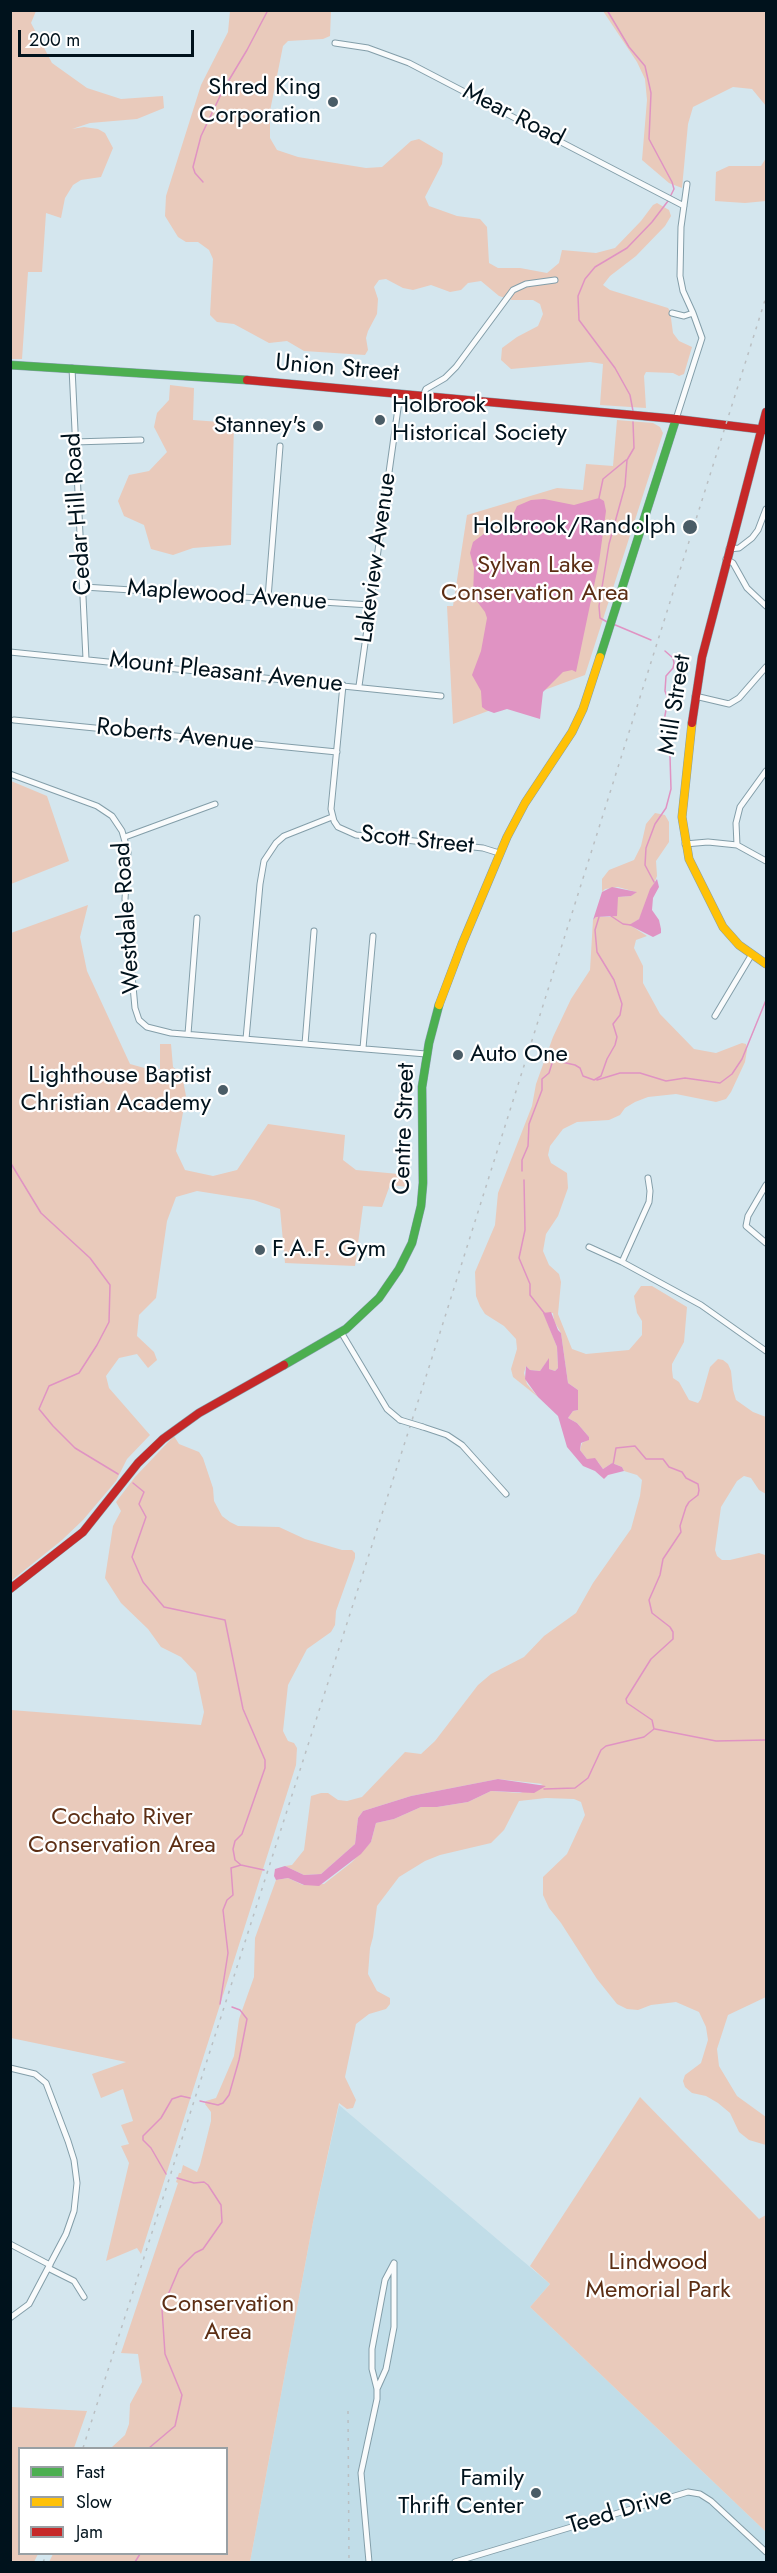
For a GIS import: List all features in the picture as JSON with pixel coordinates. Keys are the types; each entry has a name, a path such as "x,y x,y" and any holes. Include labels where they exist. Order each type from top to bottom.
{"main road":[{"name":"Union Street","path":"10,365 257,381 676,419 765,430"},
{"path":"765,430 766,411"},
{"name":"Centre Street","path":"10,1588 83,1532 138,1463 168,1435 206,1409 341,1332 368,1310 389,1286 403,1263 416,1232 423,1191 421,1104 426,1054 442,994 499,853 525,803 580,717 610,632 676,419"},
{"name":"Mill Street","path":"765,430 726,559 705,646 695,696 683,798 685,844 689,859 723,927 732,939 766,964"}],"street":[{"name":"Mear Road","path":"335,43 368,48 409,63 684,206"},
{"path":"676,419 702,342 701,330 680,281 681,233 687,183"},
{"path":"423,396 426,390 445,378 456,367 509,294 521,286 555,280"},
{"path":"672,313 682,316 693,314"},
{"name":"Cedar Hill Road","path":"72,368 86,659"},
{"name":"Lakeview Avenue","path":"359,686 400,394"},
{"path":"74,442 141,440"},
{"path":"268,597 280,446"},
{"path":"729,549 738,549 752,538 766,513"},
{"path":"726,559 733,563 747,588 766,606"},
{"name":"Maplewood Avenue","path":"84,587 370,605"},
{"name":"Mount Pleasant Avenue","path":"10,652 441,696"},
{"path":"695,696 729,704 739,698 764,674 766,667"},
{"name":"Scott Street","path":"343,685 332,817 338,827 350,834 483,849 499,853"},
{"name":"Roberts Avenue","path":"14,720 337,752"},
{"path":"737,845 736,823 740,807 766,771"},
{"name":"Westdale Road","path":"10,774 102,809 116,821 125,837 128,855 125,900 136,1014 142,1023 153,1030 188,1034 426,1054"},
{"path":"125,837 215,804"},
{"path":"246,1039 264,861 270,850 284,836 332,817"},
{"path":"685,844 708,842 737,845 766,861"},
{"path":"188,1034 197,918"},
{"path":"305,1044 314,931"},
{"path":"363,1048 373,936"},
{"path":"715,1016 752,954"},
{"path":"622,1262 649,1202 648,1178"},
{"path":"766,1185 748,1216 746,1226 766,1243"},
{"path":"589,1247 622,1262 701,1305 766,1351"},
{"path":"341,1332 387,1409 400,1420 447,1435 462,1445 507,1494"},
{"path":"10,2068 35,2074 46,2084 74,2160 77,2182 74,2211 66,2234 26,2307 10,2318"},
{"path":"10,2244 76,2284 84,2297"},
{"path":"369,2562 361,2476 375,2410 377,2389 386,2369 393,2331 394,2263 385,2280 371,2354 372,2374 377,2389"},
{"name":"Teed Drive","path":"455,2562 688,2492 700,2494 711,2501 766,2552"}],"shaded area":[{"path":"599,498 604,501 606,511 599,562 576,672 572,670 563,672 543,692 540,719 507,709 494,713 486,710 482,707 481,691 472,675 481,651 487,618 473,596 474,568 470,553 473,542 485,533 509,524 517,506 531,500 544,499 574,505"},
{"path":"657,879 659,887 653,898 652,910 659,920 661,933 653,937 629,925 639,919 650,889"},
{"path":"612,887 637,892 631,896 618,897 617,916 596,917 593,920 602,892"},
{"path":"551,1312 561,1333 568,1383 578,1390 578,1410 573,1411 568,1418 577,1423 589,1437 589,1440 581,1443 580,1450 587,1459 595,1458 603,1469 612,1463 622,1467 624,1471 608,1475 604,1479 595,1471 583,1466 567,1447 558,1416 538,1397 525,1379 526,1366 530,1370 540,1371 549,1358 549,1369 555,1371 558,1368 557,1347 543,1313"},
{"path":"498,1779 546,1786 534,1793 491,1791 468,1802 421,1807 394,1819 376,1823 371,1842 361,1854 319,1886 304,1885 288,1878 276,1880 274,1876 275,1869 285,1866 304,1875 321,1874 355,1844 358,1818 363,1811 411,1796"},
{"path":"339,2105 550,2284 530,2307 766,2532 766,2562 250,2562 313,2222"}],"green space":[{"path":"11,10 36,11 31,23 52,63 87,88 121,99 163,96 164,108 137,119 90,123 72,129 84,127 98,129 105,133 113,148 101,177 81,180 73,185 65,198 61,218 46,213 42,272 28,272 22,359 10,359"},
{"path":"230,11 331,11 330,36 323,39 288,41 283,46 270,111 270,138 277,150 298,157 366,168 382,167 411,141 419,139 443,153 442,164 425,197 429,206 457,216 480,219 487,227 489,263 498,268 520,268 547,273 559,263 562,250 596,253 615,248 653,205 657,203 669,210 671,216 665,226 603,285 610,290 668,308 673,333 679,341 692,347 684,374 679,376 673,373 646,372 644,376 646,408 600,405 603,364 590,362 511,369 501,360 502,348 538,326 543,314 540,304 533,300 512,300 499,296 481,281 468,283 461,290 450,292 431,285 413,290 403,288 386,279 379,280 374,287 378,299 377,314 368,331 366,338 368,350 365,355 304,351 287,341 269,343 234,324 217,322 210,315 213,259 209,250 198,242 186,242 178,237 165,216 166,196 201,85 228,32"},
{"path":"603,11 766,11 766,106 752,89 733,87 693,107 688,124 682,188 669,183 642,160 647,100 645,79 637,62"},
{"path":"766,158 766,201 745,203 715,201 716,172 729,166 761,166"},
{"path":"170,385 194,388 193,420 234,423 231,545 193,548 173,555 151,549 144,525 124,516 118,501 129,475 149,471 167,452 154,427 157,413 169,400"},
{"name":"Sylvan Lake Conservation Area","path":"617,420 653,423 660,427 663,433 585,675 453,724 447,606 453,606 467,515 557,488 583,490 586,464 613,466"},
{"path":"11,781 47,796 69,861 11,884"},
{"name":"Conservation Area","path":"655,813 665,815 669,822 669,842 656,861 657,876 646,905 639,919 630,925 647,936 636,940 634,948 643,966 643,983 660,1014 694,1049 716,1053 742,1043 746,1044 745,1062 726,1099 716,1102 676,1094 648,1097 635,1102 625,1108 620,1115 609,1120 577,1122 563,1129 550,1146 548,1155 551,1163 567,1173 568,1188 558,1216 546,1234 543,1251 549,1265 559,1274 561,1282 558,1314 572,1349 586,1354 629,1350 642,1335 642,1321 637,1313 634,1296 641,1286 652,1286 687,1307 684,1342 672,1364 672,1370 673,1378 679,1382 689,1400 698,1403 710,1367 718,1359 723,1360 731,1371 736,1400 753,1412 766,1417 766,1494 759,1490 751,1478 744,1476 737,1481 721,1507 715,1550 717,1556 722,1560 759,1553 765,1555 766,1561 766,1997 728,2015 717,2049 719,2066 737,2096 766,2117 766,2145 749,2140 739,2132 730,2113 718,2103 706,2096 692,2093 685,2087 683,2081 685,2075 701,2063 708,2040 706,2027 699,2012 676,2002 651,2005 638,2010 627,2009 617,2004 597,1979 549,1908 543,1895 543,1877 567,1854 585,1815 581,1802 574,1799 546,1798 519,1801 504,1830 491,1843 440,1855 425,1861 399,1877 377,1906 368,1974 377,1991 390,1998 390,2004 386,2009 369,2014 356,2024 345,2077 356,2100 353,2108 347,2109 339,2103 313,2222 250,2562 49,2562 52,2555 228,2555 228,2447 112,2447 125,2435 129,2424 130,2404 142,2382 138,2354 121,2353 178,2183 176,2182 179,2173 183,2165 197,2172 200,2165 211,2121 211,2112 205,2104 206,2101 216,2098 234,2056 239,2019 254,1977 255,1938 276,1880 288,1878 303,1885 324,1884 352,1862 371,1842 376,1823 394,1819 421,1807 468,1802 491,1791 520,1793 543,1784 498,1779 411,1796 363,1811 358,1818 355,1844 321,1874 304,1875 285,1866 292,1865 304,1850 311,1796 328,1793 338,1800 347,1801 362,1797 405,1752 421,1754 435,1741 478,1685 491,1674 524,1657 544,1636 576,1613 593,1583 631,1529 642,1480 637,1475 624,1471 622,1467 612,1463 603,1469 598,1462 587,1459 580,1450 582,1443 589,1437 577,1423 568,1418 573,1411 578,1410 578,1390 568,1383 561,1333 554,1321 553,1313 544,1314 557,1347 558,1368 555,1371 549,1369 548,1360 540,1371 530,1370 526,1366 524,1373 527,1384 538,1397 513,1377 511,1369 517,1349 516,1339 504,1326 485,1314 480,1306 476,1296 475,1272 495,1225 498,1193 532,1106 536,1084 553,1037 571,999 590,970 593,920 596,917 612,917 618,897 631,896 636,892 618,887 605,889 602,892 602,879 609,870 634,860 641,846 646,824"},
{"path":"88,905 80,937 87,971 130,1064 148,1069 160,1069 160,1044 171,1044 173,1067 182,1075 186,1096 176,1151 185,1170 213,1176 237,1170 268,1124 345,1135 343,1160 356,1170 409,1175 408,1187 390,1185 382,1207 363,1206 355,1266 285,1263 280,1209 254,1200 197,1191 176,1197 167,1221 156,1298 139,1315 137,1336 154,1352 157,1360 148,1368 137,1354 119,1358 106,1376 109,1388 150,1435 127,1459 116,1481 83,1520 11,1581 11,933"},
{"name":"Cochato River Conservation Area","path":"174,1436 179,1444 199,1452 203,1458 213,1488 214,1501 222,1516 230,1522 238,1526 279,1527 305,1539 342,1550 352,1550 355,1558 336,1611 335,1625 331,1632 307,1649 288,1685 283,1731 288,1741 294,1743 297,1748 296,1765 141,2254 137,2248 106,2261 129,2163 121,2146 129,2144 121,2125 133,2121 123,2089 101,2098 92,2074 126,2062 11,2038 11,1710 201,1725 204,1712 196,1673 181,1657 161,1647 148,1629 121,1603 105,1578 113,1526 121,1511 116,1502 135,1477"},
{"name":"Lindwood Memorial Park","path":"640,2097 759,2219 766,2215 766,2532 530,2307 550,2284 530,2266"},
{"path":"11,2407 87,2411 74,2447 18,2447 18,2555 38,2555 34,2562 11,2562"}],"waterway":[{"path":"203,182 193,167 201,136 223,90 268,10"},
{"path":"607,10 629,47 645,66 651,93 649,139 672,182 674,189 670,197"},
{"path":"633,411 630,395 615,368 579,320 578,296 585,279 595,267 627,248 668,201"},
{"path":"609,623 600,618 599,606 609,544 625,486 627,460 634,448 633,422"},
{"path":"599,498 603,479 626,460"},
{"path":"613,624 651,640"},
{"path":"654,882 645,865 646,848 655,824 666,808 671,789 670,756 664,721 668,699 665,691 666,676 674,663 673,658 665,651"},
{"path":"611,916 623,924 631,925"},
{"path":"522,1171 522,1160 528,1146 529,1124 542,1090 542,1079 549,1073 553,1060 575,1065 580,1068 583,1076 594,1080 601,1076 615,1045 617,1037 613,1024 620,1015 622,1004 614,980 597,952 595,930 599,917"},
{"path":"597,1080 620,1073 640,1073 666,1081 685,1078 720,1083 732,1074 742,1059 766,1000"},
{"path":"10,1162 41,1213 90,1258 110,1285 109,1322 97,1345 79,1373 49,1386 39,1409 75,1448 118,1474"},
{"path":"524,1180 525,1230 519,1258 530,1284 530,1295 545,1314"},
{"path":"544,1789 575,1788 588,1778 601,1750 606,1746 644,1737 654,1729 652,1720 627,1703 626,1699 651,1659 673,1639 670,1627 652,1613 649,1600 660,1575 663,1559 681,1532 680,1526 686,1507 698,1495 699,1490 698,1484 686,1478 682,1472 669,1467 663,1459 646,1459 635,1446 616,1448 613,1465"},
{"path":"133,1483 144,1492 139,1504 146,1517 132,1557 143,1582 164,1607 225,1620 243,1709 265,1760 265,1768 242,1834 235,1841 233,1849 235,1860 241,1865"},
{"path":"655,1729 716,1741 766,1740"},
{"path":"220,2004 228,1953 223,1910 227,1900 233,1895 231,1868 241,1865 264,1870"},
{"path":"200,2101 218,2105 223,2103 229,2095 247,2019 240,2010 232,2007"},
{"path":"166,2174 151,2148 143,2140 143,2136 161,2118 172,2099 181,2096 190,2098"},
{"path":"150,2447 175,2426 182,2395 165,2354 162,2309 179,2269 195,2253 203,2249 222,2222 221,2205 208,2185 204,2182 194,2183 177,2178"},
{"path":"135,2562 139,2555"}],"railway":[{"path":"83,2447 438,1339 766,297"},
{"path":"348,2411 349,2562"},
{"path":"43,2562 46,2555"}],"traffic: fast":[{"path":"10,365 247,380"},
{"path":"600,657 676,419"},
{"path":"284,1365 346,1329 379,1298 399,1269 412,1243 421,1206 423,1183 422,1087 429,1043 439,1005"}],"traffic: slow":[{"path":"439,1005 507,837 525,803 572,732 583,709 600,657"},
{"path":"692,723 682,817 689,859 723,927 739,945 766,964"}],"traffic: jam":[{"path":"247,380 676,419 766,430"},
{"path":"692,723 702,657 766,412"},
{"path":"10,1589 83,1532 138,1463 163,1439 199,1413 284,1365"}],"place":[{"name":"Shred King Corporation","path":"333,102"},
{"name":"Holbrook Historical Society","path":"380,420"},
{"name":"Stanney's","path":"318,426"},
{"name":"Holbrook/Randolph","path":"690,527"},
{"name":"Auto One","path":"458,1055"},
{"name":"Lighthouse Baptist Christian Academy","path":"223,1090"},
{"name":"F.A.F. Gym","path":"260,1250"},
{"name":"Family Thrift Center","path":"536,2493"}]}
